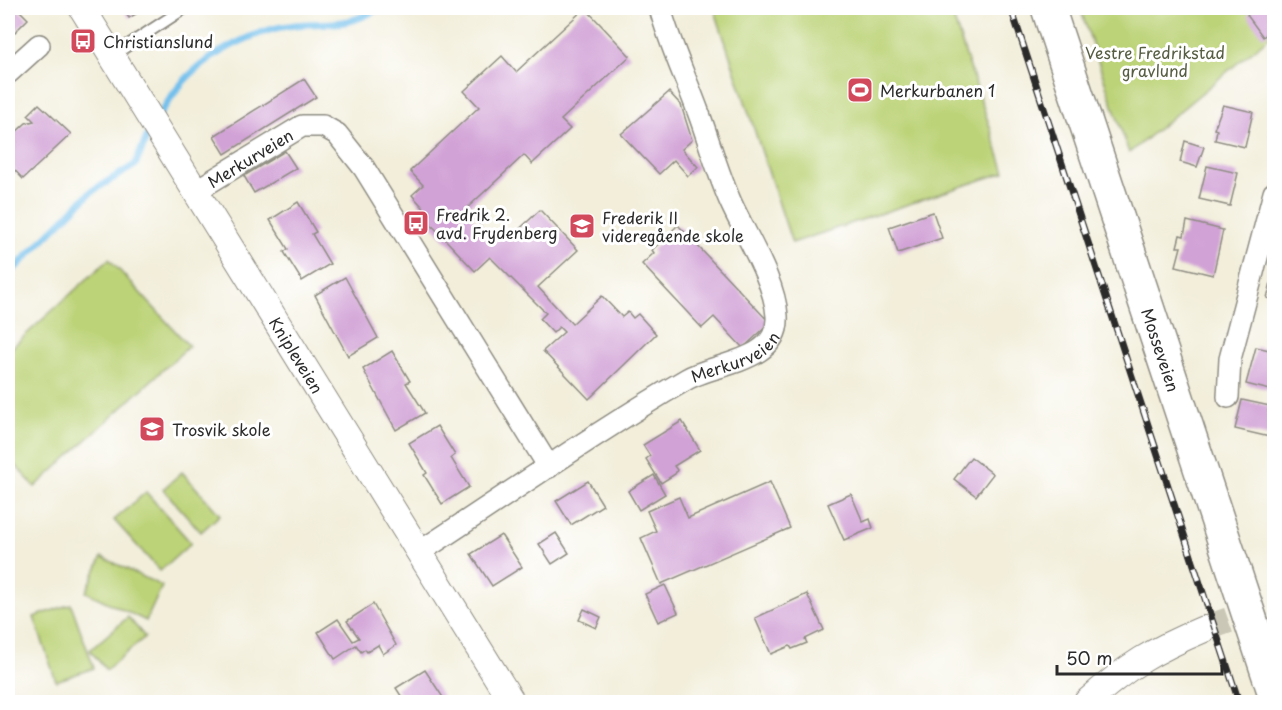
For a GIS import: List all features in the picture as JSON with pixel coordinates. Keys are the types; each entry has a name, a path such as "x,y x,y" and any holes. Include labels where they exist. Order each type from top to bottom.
{"highway":[{"name":"Mosseveien","path":"1048,8 1275,691"}],"street":[{"name":"Knipleveien","path":"82,8 421,551 512,702"},
{"name":"Merkurveien","path":"421,551 688,379 750,357 765,345 777,324 773,293 723,185 698,111 670,42 660,8"},
{"path":"8,73 39,45"},
{"name":"Merkurveien","path":"197,190 302,126 323,126 337,134 364,168 549,467"},
{"path":"1228,397 1230,359 1275,192"},
{"path":"1087,702 1120,672 1164,645 1204,629"}],"lane":[{"path":"113,55 185,8"}],"green space":[{"name":"Merkurbanen 1","path":"714,8 950,8 1005,172 792,243"},
{"name":"Vestre Fredrikstad gravlund","path":"1080,8 1274,8 1274,33 1129,153"},
{"path":"109,259 189,346 35,487 8,457 8,351"},
{"path":"182,472 220,515 201,532 163,489"},
{"path":"146,492 191,543 160,571 114,520"},
{"path":"102,557 162,586 146,621 86,592"},
{"path":"71,604 94,668 56,681 34,617"},
{"path":"128,617 145,637 106,670 90,650"}],"building":[{"path":"8,8 17,8 28,19 8,39"},
{"path":"122,8 146,8 129,18"},
{"path":"585,8 630,56 561,120 570,129 532,164 524,155 465,210 495,242 508,230 513,235 540,210 578,250 538,287 572,324 602,296 622,317 628,312 633,318 638,314 656,334 589,399 543,351 564,332 559,327 553,333 540,319 546,313 490,257 475,271 426,219 430,215 412,195 423,185 410,171 479,107 464,91 502,56 516,72"},
{"path":"1257,8 1274,8 1274,28 1263,37 1247,15"},
{"path":"304,79 316,97 225,154 214,136"},
{"path":"669,92 681,105 692,140 682,149 698,167 688,176 674,160 659,174 621,134"},
{"path":"39,104 71,134 23,179 8,163 8,137 12,142 14,134 26,123 34,121 28,115"},
{"path":"1223,105 1253,112 1245,147 1215,140 1217,130 1214,129"},
{"path":"1185,141 1204,147 1197,167 1180,162"},
{"path":"285,151 296,168 254,193 244,176"},
{"path":"1207,166 1238,173 1230,206 1199,199"},
{"path":"298,202 316,232 312,234 330,264 302,281 284,252 288,249 270,220"},
{"path":"933,212 942,238 898,253 889,227"},
{"path":"1187,221 1223,230 1213,275 1176,266 1181,247 1177,247 1180,235 1184,236"},
{"path":"678,225 770,323 743,348 714,317 702,328 642,264 654,253 652,250"},
{"path":"1274,271 1274,300 1267,298"},
{"path":"345,277 378,338 348,356 315,295"},
{"path":"1256,347 1274,351 1274,391 1246,384"},
{"path":"392,351 410,381 406,383 425,413 396,430 363,369"},
{"path":"1242,400 1270,406 1268,411 1274,413 1274,438 1235,429"},
{"path":"682,421 700,450 674,466 677,470 675,474 661,483 646,459 650,456 643,445"},
{"path":"437,426 455,455 451,458 469,487 442,504 424,475 427,473 409,443"},
{"path":"971,457 993,474 976,496 954,479"},
{"path":"654,475 665,494 639,510 628,491"},
{"path":"588,481 603,505 571,525 556,501"},
{"path":"770,482 790,528 661,584 641,538 656,531 647,511 679,497 688,518"},
{"path":"851,494 863,522 870,519 873,528 844,540 828,504"},
{"path":"556,533 569,553 552,564 539,544"},
{"path":"501,535 522,567 492,586 471,554"},
{"path":"665,585 678,613 658,622 645,594"},
{"path":"807,594 824,630 805,639 807,643 792,649 790,646 771,654 755,618"},
{"path":"373,604 396,645 383,654 378,645 367,652 365,649 361,652 356,645 335,659 318,632 338,619 353,641 359,638 347,621"},
{"path":"584,609 601,617 596,628 579,620"},
{"path":"425,670 446,702 405,702 396,688"}],"waterway":[{"path":"157,118 175,91 201,65 247,38 295,25 347,22 379,8"},
{"path":"8,275 92,191 135,165 151,128"}],"tunnel":[{"path":"1204,629 1274,604"}],"railway":[{"path":"1011,8 1239,702"}],"place":[{"name":"Christianslund","path":"83,41"},
{"name":"Merkurbanen 1","path":"860,90"},
{"name":"Fredrik 2. avd. Frydenberg","path":"416,223"},
{"name":"Frederik II videregående skole","path":"582,226"},
{"name":"Trosvik skole","path":"152,429"}]}
